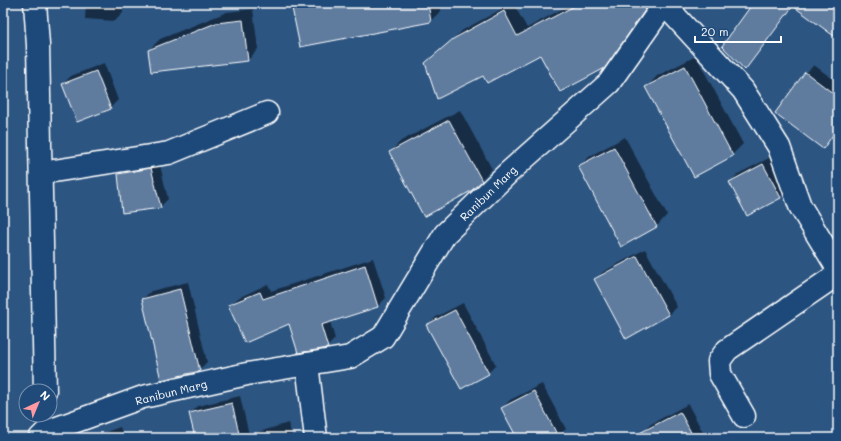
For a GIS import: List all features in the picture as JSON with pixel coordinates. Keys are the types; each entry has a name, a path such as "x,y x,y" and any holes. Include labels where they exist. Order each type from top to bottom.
{"street":[{"path":"35,3 38,45 45,383"},
{"path":"664,3 743,90 780,147 800,206 838,269"},
{"name":"Ranibun Marg","path":"44,428 143,397 247,374 350,357 383,337 445,234 508,173 609,83 664,3"},
{"path":"41,173 169,153 267,113"},
{"path":"744,416 720,374 719,361 727,350 838,274"},
{"path":"307,364 316,438"}],"building":[{"path":"291,3 428,3 431,22 300,47"},
{"path":"580,3 650,3 605,68 560,92 540,55 487,83 483,76 437,99 425,63 453,39 504,11 517,36"},
{"path":"753,3 838,3 838,39 793,6 745,70 722,46"},
{"path":"243,20 248,61 151,72 148,50 216,23"},
{"path":"685,66 733,156 694,177 645,87"},
{"path":"96,71 111,109 77,122 62,84"},
{"path":"805,72 838,97 838,128 823,149 775,113"},
{"path":"449,120 482,181 471,191 424,217 389,152"},
{"path":"614,147 657,227 621,247 578,166"},
{"path":"763,164 781,198 747,216 729,182"},
{"path":"151,168 161,208 122,213 118,174"},
{"path":"637,256 669,315 626,339 594,279"},
{"path":"365,265 378,307 321,325 328,348 298,353 289,324 245,343 228,305 260,292 263,299"},
{"path":"180,289 200,371 161,380 142,299"},
{"path":"455,310 489,374 461,389 426,325"},
{"path":"534,391 559,438 517,438 501,408"},
{"path":"232,403 240,438 195,438 189,413"},
{"path":"680,412 694,438 630,438"}]}
